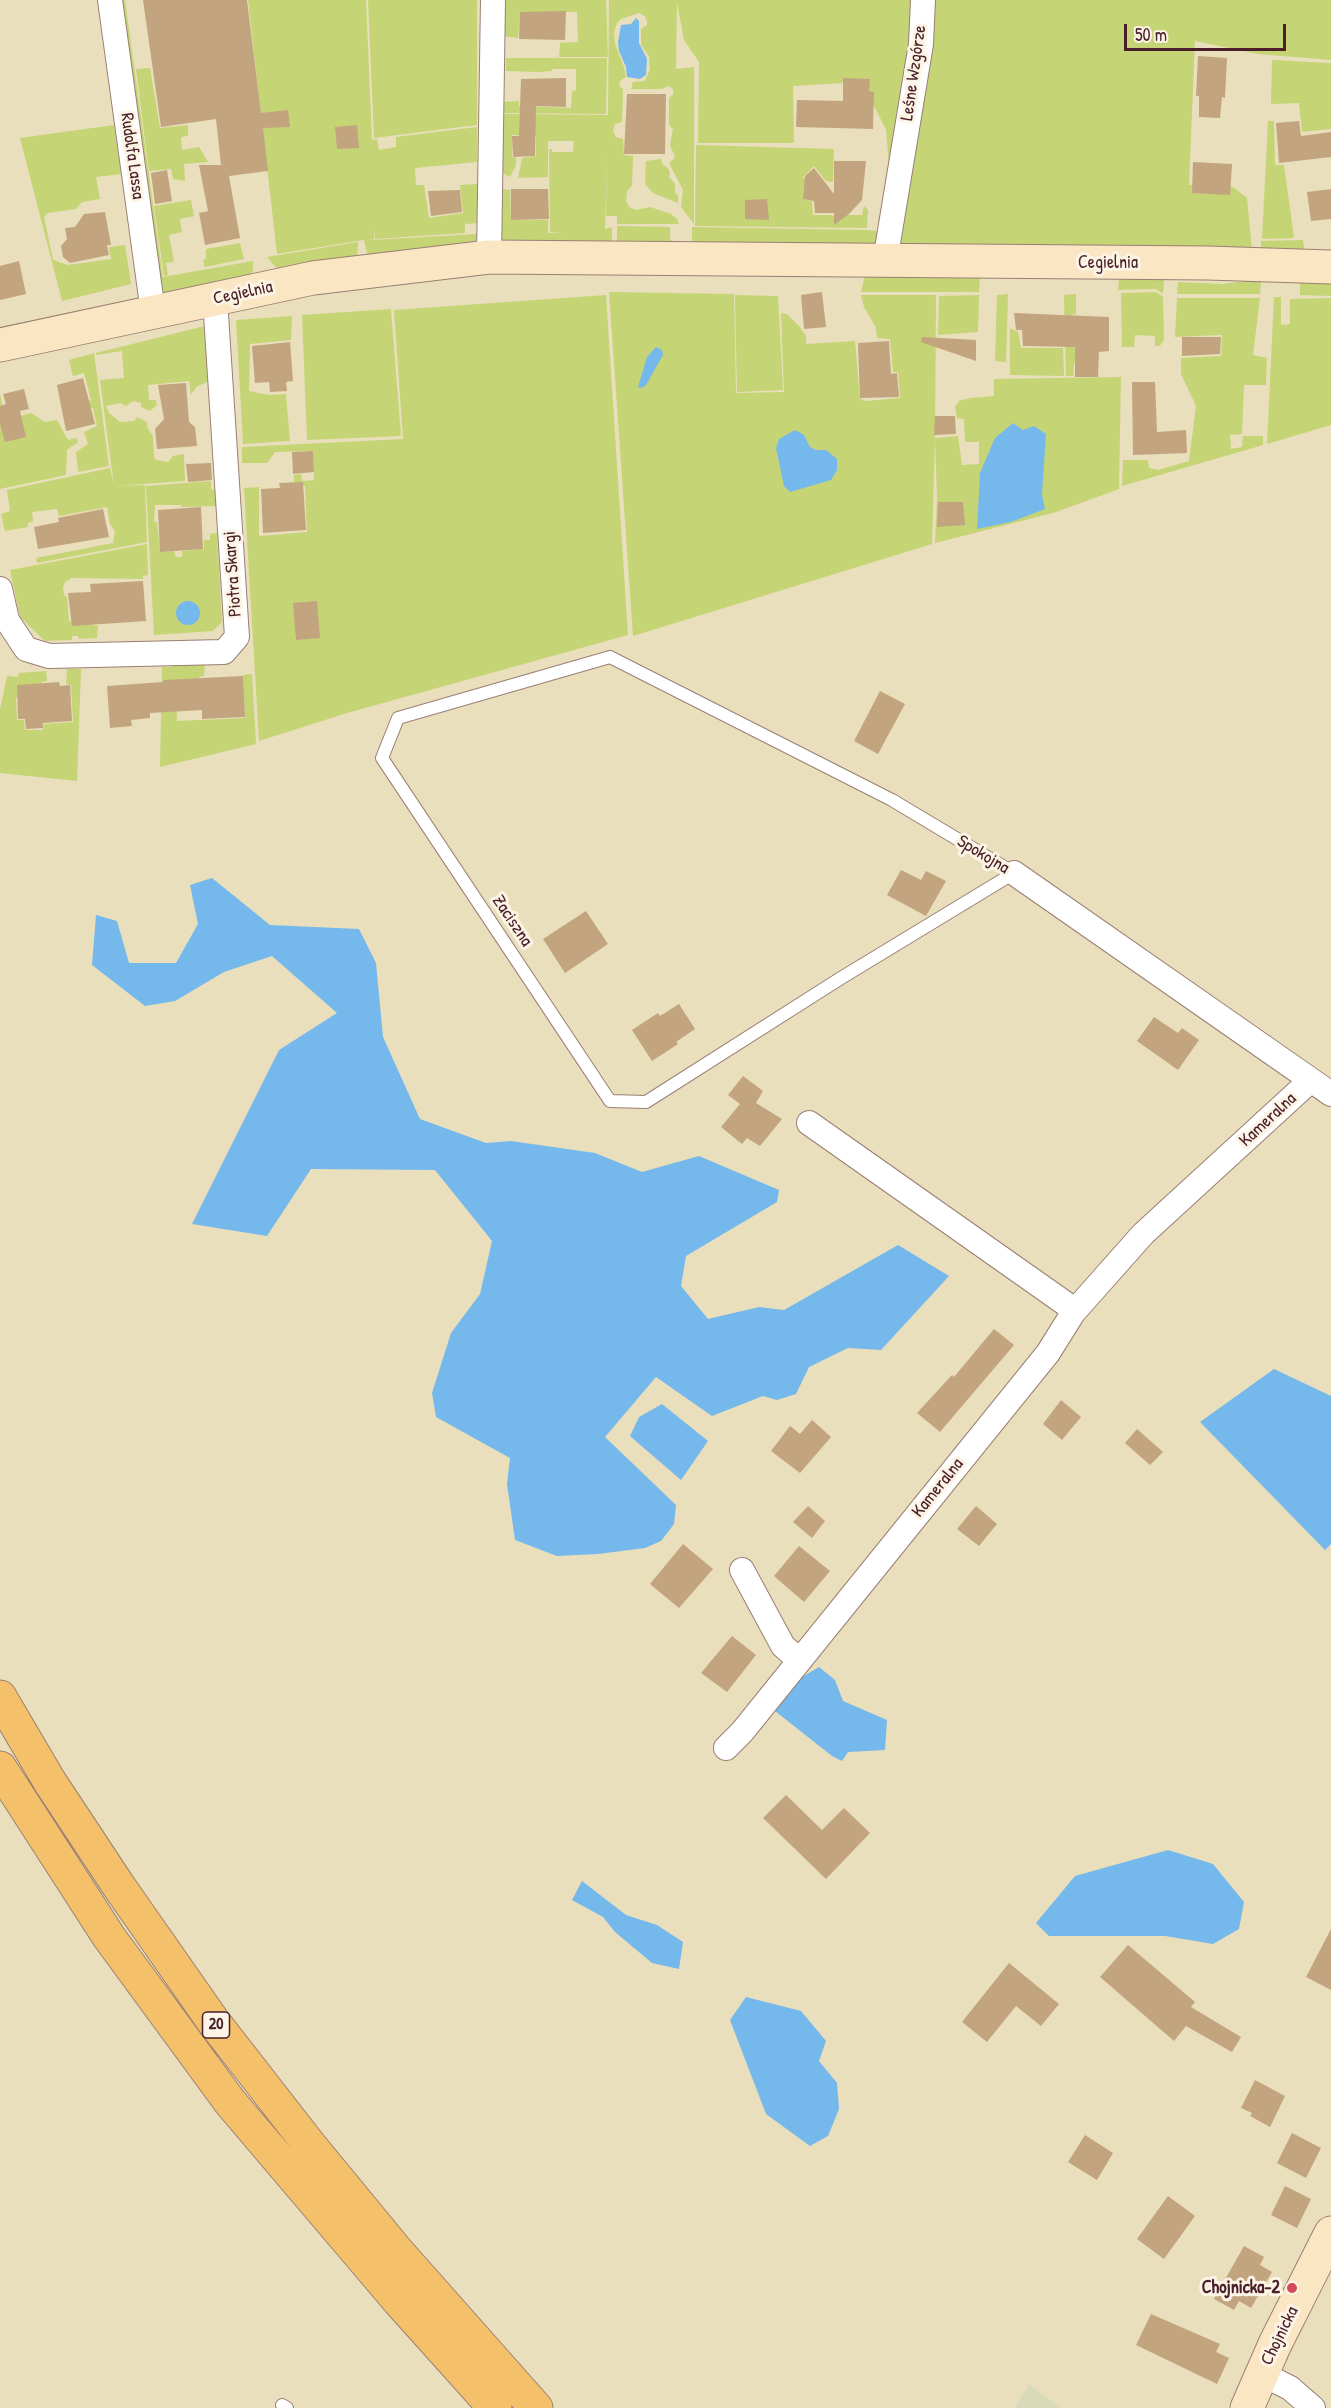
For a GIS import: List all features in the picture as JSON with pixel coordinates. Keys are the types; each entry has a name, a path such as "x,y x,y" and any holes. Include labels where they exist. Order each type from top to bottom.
{"main road":[{"name":"20","path":"0,1697 50,1782 93,1848 213,2021 308,2143 396,2250 536,2408"},
{"name":"20","path":"0,1768 88,1906 194,2055 282,2166 495,2408"},
{"path":"399,2301 430,2356 469,2408"}],"street":[{"name":"Rudolfa Lassa","path":"110,0 153,312"},
{"path":"489,257 493,0"},
{"name":"Leśne Wzgórze","path":"885,261 921,44 923,0"},
{"name":"Cegielnia","path":"0,345 313,278 489,257 1255,263 1331,267"},
{"name":"Piotra Skargi","path":"0,589 7,620 26,649 49,656 224,652 237,637 215,299"},
{"name":"Spokojna","path":"1014,873 1331,1094"},
{"name":"Kameralna","path":"726,1748 742,1732 1048,1353 1073,1312 1143,1234 1311,1080"},
{"path":"809,1123 1066,1304 1073,1312"},
{"path":"742,1570 783,1646 799,1660"},
{"name":"Chojnicka","path":"1247,2408 1275,2344 1331,2234"},
{"name":"Chojnicka","path":"1262,2374 1290,2388 1313,2408"}],"lane":[{"name":"Spokojna","path":"610,657 892,800 1014,873"},
{"name":"Zaciszna","path":"610,657 398,718 382,758 610,1101 646,1102 841,978 1014,873"}],"shaded area":[{"path":"1029,2384 1060,2408 1014,2408"}],"green space":[{"path":"115,0 125,0 163,277 253,261 253,271 246,280 171,297 161,293"},
{"path":"248,0 366,0 372,140 377,139 379,150 396,147 396,137 477,127 477,162 415,168 416,185 424,185 429,218 463,213 460,185 478,184 479,223 465,224 465,233 375,239 374,229 374,239 371,240 478,234 475,243 368,258 364,240 277,254"},
{"path":"368,0 477,0 477,125 374,138"},
{"path":"503,0 606,0 608,57 559,57 560,43 578,42 577,12 520,12 518,38 502,36"},
{"path":"609,0 1331,0 1331,60 1258,54 1195,41 1189,185 1233,187 1247,198 1252,251 896,249 886,129 861,82 793,86 794,143 698,143 699,62 684,40 677,3 676,69 694,67 694,224 681,207 683,190 669,163 675,157 670,145 673,129 669,125 669,98 673,94 673,89 668,86 662,89 631,89 633,82 645,81 650,69 649,56 641,45 641,29 647,25 647,21 645,16 639,13 621,19 614,32 615,44 626,77 620,81 619,85 623,89 622,122 615,124 613,131 616,137 623,139 624,155 633,156 632,186 627,191 626,201 629,207 636,210 650,207 671,214 679,224 617,224 617,216 606,216 607,155 605,229 612,227 612,248 501,241 499,189 510,190 511,220 548,220 548,233 564,233 550,232 549,149 552,149 552,152 573,152 574,141 548,141 548,177 518,178 522,158 536,156 536,136 512,135 512,157 516,158 516,165 510,177 500,172 500,114 608,115"},
{"path":"506,58 607,58 606,114 500,113 501,102 519,101 519,106 571,108 572,91 576,90 576,69 552,69 552,71 538,72 506,71"},
{"path":"1272,60 1331,63 1331,129 1302,132 1299,103 1271,104"},
{"path":"150,68 160,128 188,125 188,136 181,137 182,150 199,147 208,162 184,164 185,181 173,179 171,169 149,171 136,69"},
{"path":"1268,121 1274,121 1275,165 1284,165 1294,238 1262,239"},
{"path":"114,125 121,174 96,177 100,199 82,202 76,209 48,213 44,217 53,260 68,265 111,259 109,247 125,245 131,284 62,301 20,138"},
{"path":"696,145 834,149 833,182 826,181 814,166 803,177 810,184 804,187 803,197 805,200 812,201 813,215 832,215 838,220 847,215 862,215 864,206 868,210 867,228 695,226"},
{"path":"661,159 663,165 668,168 669,177 675,184 678,203 653,193 645,184 646,161"},
{"path":"191,200 194,216 180,219 182,232 169,235 174,262 166,263 168,275 164,276 154,206"},
{"path":"617,226 670,227 670,239 676,246 617,248"},
{"path":"692,227 878,231 876,250 697,248 692,240"},
{"path":"1303,240 1305,254 1261,252 1261,241"},
{"path":"358,242 357,260 281,273 267,257"},
{"path":"240,243 244,259 205,267 203,261 206,258 206,249"},
{"path":"865,275 980,276 979,292 861,292"},
{"path":"1119,278 1164,280 1163,294 1156,289 1118,290"},
{"path":"1261,279 1260,294 1177,294 1178,282 1223,284"},
{"path":"1300,281 1331,281 1331,296 1300,295"},
{"path":"609,292 734,294 736,393 784,392 781,313 787,314 799,326 806,336 806,344 855,341 860,399 866,401 900,398 898,372 893,372 890,339 877,338 876,328 864,307 861,295 936,295 932,544 633,636"},
{"path":"1156,292 1163,297 1164,339 1160,346 1155,346 1155,336 1135,335 1134,347 1122,347 1121,293"},
{"path":"1008,294 1006,362 995,361 997,295"},
{"path":"1076,294 1076,314 1072,315 1075,353 1098,354 1098,363 1074,363 1073,376 1066,376 1064,295"},
{"path":"606,295 628,635 347,713 259,741 244,488 259,487 259,536 307,532 305,486 294,486 294,475 301,474 302,481 314,480 313,451 275,452 267,463 242,463 242,447 403,439 394,310"},
{"path":"735,295 778,296 783,390 737,392"},
{"path":"979,295 978,332 938,335 939,296"},
{"path":"1274,297 1281,297 1281,325 1290,324 1290,299 1331,298 1331,425 1267,444"},
{"path":"1177,298 1260,298 1253,355 1267,358 1266,385 1244,385 1242,434 1230,435 1231,449 1242,447 1243,436 1263,436 1263,445 1122,486 1123,460 1148,460 1149,468 1158,470 1189,461 1196,406 1181,374 1181,358 1221,356 1222,335 1175,337"},
{"path":"391,309 401,436 307,440 302,315"},
{"path":"292,316 291,340 250,344 249,391 269,395 286,394 290,441 243,444 236,320"},
{"path":"205,326 209,381 196,387 191,395 189,381 148,385 149,400 156,400 157,405 150,411 141,407 141,403 133,401 126,406 120,403 106,406 109,413 120,422 134,421 137,417 147,422 148,429 153,436 156,460 168,462 173,456 184,454 185,481 115,486 145,485 147,542 37,563 36,558 113,543 115,531 110,524 107,507 59,516 57,509 32,512 33,521 28,523 28,527 5,531 1,514 10,511 7,490 110,468 114,486 100,380 124,378 122,351 96,355 96,353"},
{"path":"1010,328 1018,332 1021,348 1063,348 1064,376 1010,375"},
{"path":"94,353 109,466 78,472 76,452 88,444 84,432 97,426 93,408 86,408 87,402 91,400 84,373 73,376 69,360"},
{"path":"1121,377 1119,489 1053,513 935,543 937,499 935,438 958,436 962,465 979,464 979,442 965,442 964,419 957,418 955,407 959,401 994,396 994,379"},
{"path":"0,394 5,420 31,413 45,422 57,420 68,440 76,438 78,442 67,450 66,475 0,489"},
{"path":"211,481 211,489 215,490 216,506 155,505 154,522 157,522 160,552 174,551 176,557 182,557 182,551 204,549 204,540 210,540 210,534 217,533 222,622 213,631 154,635 146,486"},
{"path":"147,544 148,575 143,576 143,579 72,578 65,582 63,588 64,595 67,597 69,621 92,620 93,625 98,626 97,638 79,639 78,636 72,636 72,640 45,641 20,617 10,570"},
{"path":"205,661 204,676 199,677 199,682 176,684 177,721 245,718 243,675 252,674 256,744 160,767 162,667 171,667 171,663"},
{"path":"67,669 81,669 77,781 0,773 0,709 7,676 18,677 19,673 46,671 47,681 41,682 41,685 23,697 16,698 17,720 24,720 25,730 43,730 44,724 73,722 71,685 66,684"}],"water":[{"path":"636,18 639,21 639,43 647,59 646,75 640,79 627,77 618,42 621,25 631,24"},
{"path":"656,347 662,350 663,355 646,385 642,388 638,387 647,357"},
{"path":"1013,423 1023,430 1034,426 1046,434 1042,495 1045,509 1011,522 977,529 980,473 995,438"},
{"path":"795,430 804,435 810,447 816,450 826,450 837,459 837,470 831,480 790,492 784,486 776,448 779,439"},
{"path":"188,601 197,604 200,613 197,622 188,625 179,622 176,613 179,604"},
{"path":"212,878 270,925 359,929 376,963 383,1037 420,1119 486,1143 511,1141 595,1153 642,1172 699,1156 779,1190 777,1202 686,1256 681,1286 708,1319 759,1307 784,1310 898,1245 949,1276 881,1350 848,1348 809,1367 796,1394 777,1400 763,1396 712,1416 656,1377 605,1437 676,1505 674,1524 661,1541 645,1548 557,1556 515,1540 507,1484 510,1458 436,1417 432,1393 451,1333 480,1294 492,1241 435,1170 311,1169 267,1236 192,1224 279,1050 337,1013 272,956 224,972 175,1001 145,1006 92,965 96,915 117,921 129,963 176,963 198,924 190,885"},
{"path":"1274,1369 1331,1396 1331,1544 1325,1550 1200,1422"},
{"path":"662,1404 708,1441 681,1480 630,1436 639,1417"},
{"path":"819,1667 835,1680 843,1701 887,1720 885,1750 848,1752 842,1761 832,1756 775,1711 802,1677"},
{"path":"1168,1850 1213,1864 1244,1902 1239,1929 1213,1944 1165,1936 1049,1936 1036,1923 1075,1876"},
{"path":"582,1881 626,1915 657,1925 683,1942 679,1969 652,1963 615,1932 603,1917 572,1900"},
{"path":"746,1997 801,2011 826,2041 819,2061 837,2083 839,2109 828,2136 810,2146 766,2114 730,2020"}],"building":[{"path":"143,0 247,0 261,113 288,110 290,127 263,128 268,171 229,176 240,238 205,245 199,213 208,211 199,165 221,165 216,119 161,127"},
{"path":"566,11 565,40 519,39 520,12"},
{"path":"1198,56 1227,58 1225,98 1222,97 1220,118 1199,117 1199,96 1196,96"},
{"path":"566,78 566,107 536,106 535,156 513,157 512,136 519,136 521,79"},
{"path":"843,78 870,79 869,91 874,92 873,129 796,127 797,100 843,101"},
{"path":"627,94 666,94 665,154 624,154"},
{"path":"1299,121 1301,136 1331,132 1331,157 1279,163 1276,123"},
{"path":"357,125 359,148 337,149 335,127"},
{"path":"834,161 866,161 862,200 834,225 834,213 815,213 814,201 803,199 805,176 814,168 834,194"},
{"path":"1193,162 1232,164 1230,195 1192,193"},
{"path":"167,170 172,201 155,204 151,173"},
{"path":"511,189 548,189 549,219 511,220"},
{"path":"1331,189 1331,219 1311,221 1307,192"},
{"path":"460,190 462,212 431,216 428,191"},
{"path":"767,199 769,220 745,219 745,200"},
{"path":"105,212 111,245 107,245 109,255 70,263 63,257 61,246 67,239 65,228 75,227 84,214"},
{"path":"19,261 26,294 0,300 0,266"},
{"path":"822,292 826,327 804,329 801,295"},
{"path":"1014,313 1109,317 1109,351 1099,352 1098,377 1075,377 1075,347 1023,346 1022,330 1016,330"},
{"path":"922,337 976,340 976,361 921,342"},
{"path":"1182,337 1221,337 1220,354 1182,356"},
{"path":"889,341 891,374 897,373 899,397 860,398 858,343"},
{"path":"290,342 293,381 286,382 287,391 270,392 269,382 255,383 252,346"},
{"path":"83,378 95,424 66,431 57,385"},
{"path":"1132,382 1155,382 1157,432 1186,430 1187,453 1133,455"},
{"path":"186,383 189,422 195,427 197,446 157,449 155,429 164,419 158,385"},
{"path":"24,389 29,409 20,411 26,437 5,442 0,424 0,406 6,404 3,394"},
{"path":"935,416 955,416 956,434 934,435"},
{"path":"313,451 314,472 293,474 292,452"},
{"path":"211,463 212,480 188,482 186,464"},
{"path":"303,482 306,530 263,533 261,489 280,488 279,483"},
{"path":"938,502 963,502 965,525 937,527"},
{"path":"201,507 203,549 160,552 158,510"},
{"path":"103,509 109,537 38,549 34,527 59,522 58,518"},
{"path":"143,581 146,621 72,626 68,593 91,592 90,584"},
{"path":"317,601 320,638 296,640 293,603"},
{"path":"243,676 245,717 202,719 202,710 150,713 150,718 131,720 132,726 110,728 107,686 163,682 163,680"},
{"path":"59,682 60,686 70,685 72,721 43,723 43,728 26,729 25,719 18,719 17,685"},
{"path":"880,691 905,704 878,754 854,741"},
{"path":"901,870 921,880 926,871 946,881 926,916 887,895"},
{"path":"586,911 608,944 565,973 543,939"},
{"path":"679,1004 695,1029 676,1042 678,1044 652,1061 632,1030 658,1013 660,1016"},
{"path":"1154,1017 1178,1033 1182,1028 1199,1040 1178,1070 1137,1041"},
{"path":"743,1076 763,1091 756,1103 782,1119 760,1146 747,1138 742,1144 721,1127 740,1104 728,1095"},
{"path":"994,1329 1014,1345 940,1432 917,1413 952,1375 954,1377"},
{"path":"1061,1400 1081,1417 1062,1440 1043,1424"},
{"path":"812,1420 831,1437 800,1473 771,1451 790,1426 800,1434"},
{"path":"1137,1429 1163,1452 1150,1465 1125,1443"},
{"path":"808,1506 825,1521 812,1538 793,1522"},
{"path":"976,1506 997,1524 979,1546 957,1529"},
{"path":"683,1544 713,1569 679,1608 650,1584"},
{"path":"799,1546 830,1571 804,1602 774,1576"},
{"path":"732,1636 756,1655 727,1692 701,1673"},
{"path":"786,1795 822,1830 844,1808 870,1833 826,1879 763,1818"},
{"path":"1331,1929 1331,1990 1306,1977"},
{"path":"1128,1945 1195,2002 1191,2007 1241,2037 1232,2052 1186,2026 1174,2041 1100,1977"},
{"path":"1009,1963 1059,2004 1041,2026 1016,2006 987,2042 962,2022"},
{"path":"1255,2080 1285,2096 1270,2127 1250,2116 1252,2113 1241,2108"},
{"path":"1292,2133 1321,2148 1306,2178 1277,2163"},
{"path":"1085,2135 1113,2153 1097,2180 1068,2162"},
{"path":"1285,2186 1311,2199 1297,2228 1271,2215"},
{"path":"1168,2196 1195,2216 1164,2259 1137,2239"},
{"path":"1244,2246 1264,2257 1260,2265 1272,2272 1251,2308 1239,2301 1234,2310 1214,2299"},
{"path":"1151,2314 1220,2344 1216,2352 1229,2358 1217,2384 1136,2345"}],"place":[{"name":"Chojnicka-2","path":"1292,2288"}]}
